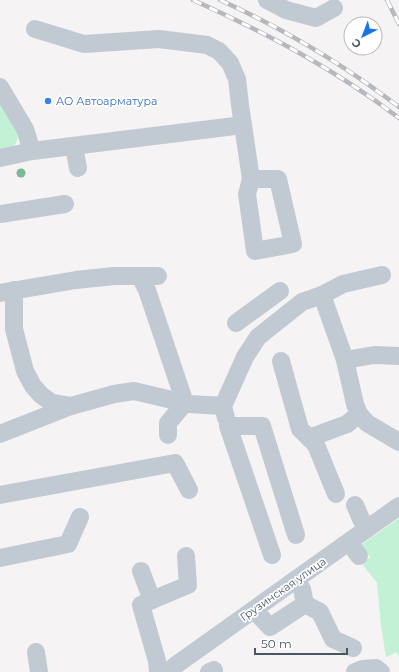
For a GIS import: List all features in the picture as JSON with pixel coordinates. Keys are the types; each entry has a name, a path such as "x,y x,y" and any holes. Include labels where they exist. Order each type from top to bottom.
{"street":[{"path":"267,0 286,10 316,18 334,8"},
{"path":"35,29 84,44 160,39 207,45 219,51 230,63 237,79 251,179"},
{"path":"0,86 24,129 32,151"},
{"path":"0,158 32,151 243,125"},
{"path":"74,146 78,168"},
{"path":"0,214 65,204"},
{"path":"272,555 228,426 223,406 245,357 258,336 302,302 322,295 343,284 382,275"},
{"path":"71,406 52,402 40,395 33,386 26,371 14,329 7,291 76,280 114,276 149,276 147,290 185,403"},
{"path":"258,336 241,320 280,291"},
{"path":"322,295 345,360 355,404 359,414 367,423 399,442"},
{"path":"345,360 374,355 399,356"},
{"path":"281,361 300,430 316,445 336,494"},
{"path":"0,434 71,406 114,394 134,391 185,403 223,406"},
{"path":"168,435 168,423 185,403"},
{"path":"309,438 347,424 359,414"},
{"path":"228,426 262,426 296,535"},
{"path":"0,495 175,463 189,490"},
{"path":"355,505 361,520 367,529"},
{"name":"Грузинская улица","path":"168,672 295,580 354,549 367,529 399,506"},
{"path":"0,558 68,544 80,516"},
{"path":"158,672 157,661 141,605 188,585 186,556"},
{"path":"141,571 152,600"},
{"path":"295,580 302,589 304,604"},
{"path":"254,610 270,627 304,604"},
{"path":"304,604 320,612 333,639 353,648"},
{"path":"36,652 39,672"},
{"path":"355,672 363,669 376,668 381,672"}],"green space":[{"path":"0,99 11,116 17,130 18,137 12,147 0,150"},
{"path":"399,518 399,657 397,652 386,657 381,626 377,583 363,565 370,557 361,545"}],"railway":[{"path":"193,0 248,26 299,53 350,83 399,118"},
{"path":"220,0 244,11 312,48 356,76 399,107"},
{"path":"387,0 399,24"}],"place":[{"name":"АО Автоарматура","path":"48,101"}]}
